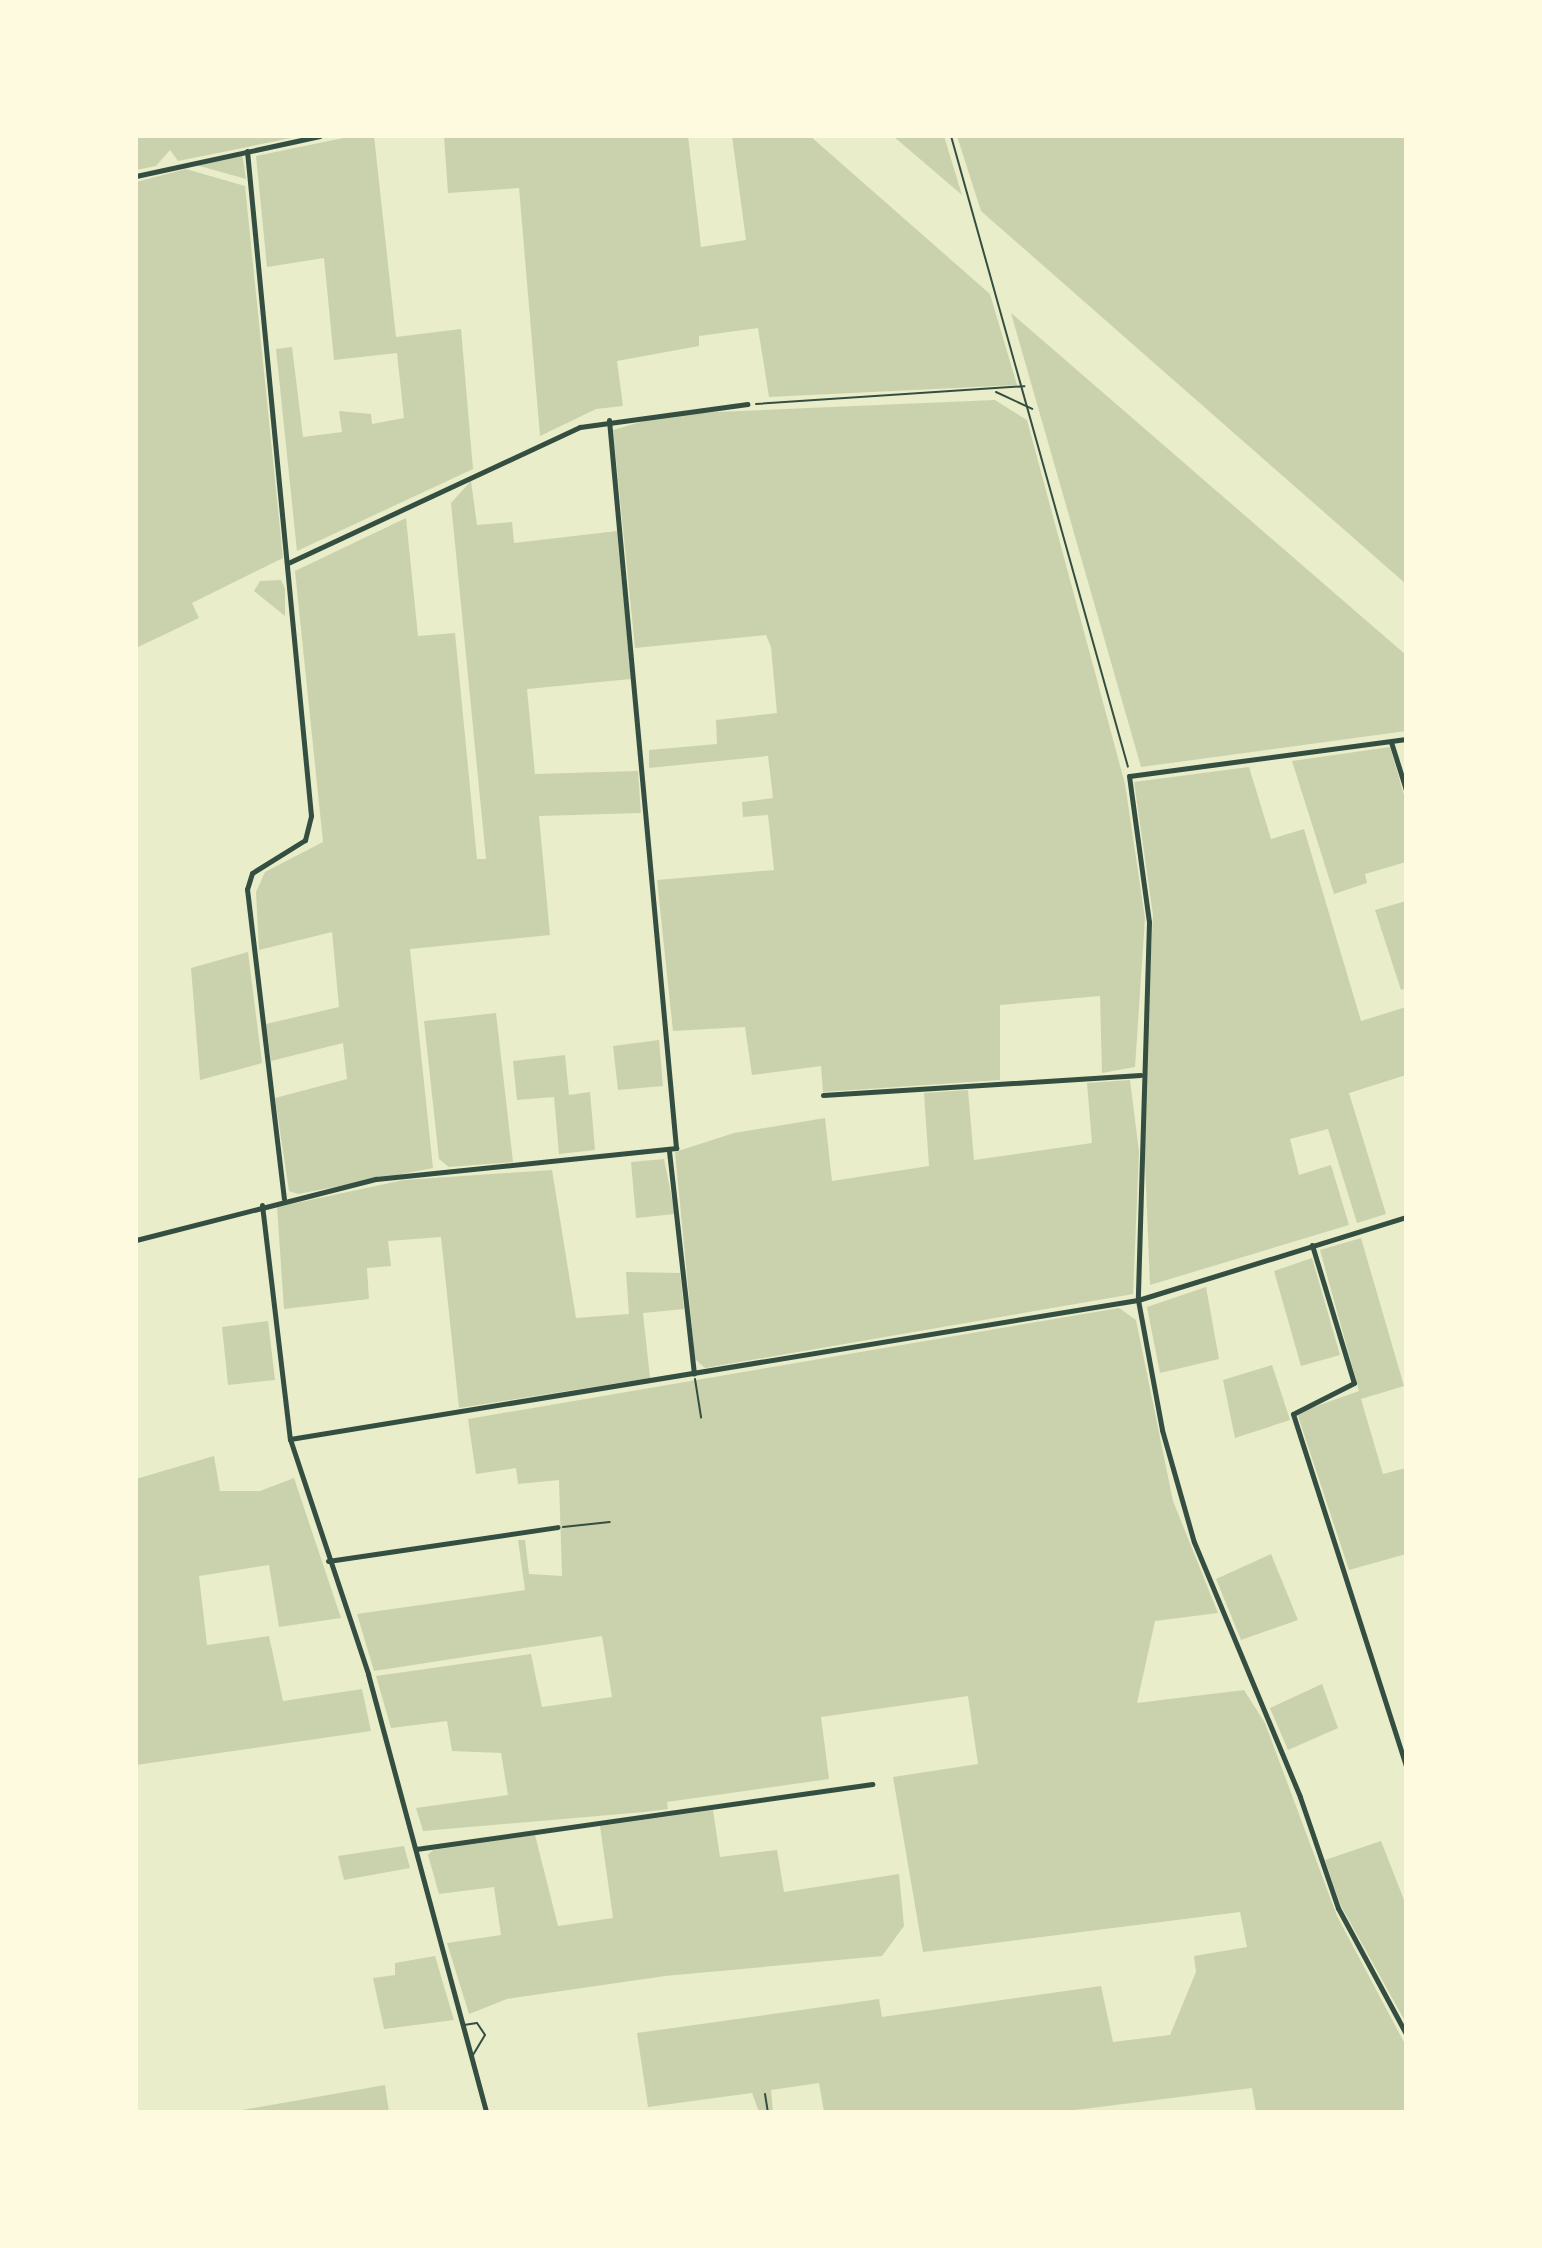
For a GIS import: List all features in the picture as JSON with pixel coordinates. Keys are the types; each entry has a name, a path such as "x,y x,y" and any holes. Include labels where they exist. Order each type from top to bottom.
{"street":[{"path":"136,176 320,136"},
{"path":"247,151 288,563 310,827 298,848 252,873 247,889 284,1199"},
{"path":"288,563 528,448 609,420 747,404"},
{"path":"136,1240 284,1199 408,1175 669,1151 678,1140 609,420"},
{"path":"1406,739 1129,776 1149,922 1140,1075 1138,1300 1166,1445 1198,1553 1300,1797 1338,1908 1406,2034"},
{"path":"1391,741 1406,790"},
{"path":"823,1095 1140,1075"},
{"path":"669,1151 694,1374"},
{"path":"262,1205 290,1439 368,1674 486,2112"},
{"path":"290,1439 1138,1300 1406,1217"},
{"path":"1312,1245 1354,1383 1293,1414 1406,1767"},
{"path":"328,1561 558,1527"},
{"path":"416,1849 872,1784"}],"lane":[{"path":"463,2026 477,2023 485,2035 472,2058"}],"path":[{"path":"951,136 1033,409 1121,720 1129,776"},
{"path":"747,404 995,391 1026,385"},
{"path":"995,391 1015,407 1033,409"},
{"path":"694,1374 701,1418"},
{"path":"558,1527 610,1522"},
{"path":"765,2094 768,2112"}],"green space":[{"path":"136,136 301,136 178,161 170,150 156,166 136,170"},
{"path":"353,136 374,136 396,337 461,329 473,469 297,551 276,349 292,347 303,437 342,432 339,411 371,414 372,424 404,418 397,353 334,360 324,258 267,267 256,156"},
{"path":"444,136 688,136 701,247 746,240 732,136 810,136 990,294 1017,385 769,397 758,328 699,336 699,346 617,361 623,406 596,409 540,436 519,188 448,193"},
{"path":"893,136 944,136 962,195"},
{"path":"957,136 1406,136 1406,584 981,211"},
{"path":"242,153 246,179 196,165"},
{"path":"186,169 245,186 283,558 192,603 199,618 136,648 136,182"},
{"path":"1011,313 1406,655 1406,731 1141,767"},
{"path":"995,400 1027,420 1125,784 1145,918 1135,1067 1102,1073 1100,996 1000,1005 1000,1080 823,1092 821,1066 752,1075 745,1027 673,1031 657,880 774,870 768,815 743,817 742,802 773,798 768,756 649,768 649,750 717,744 716,720 777,713 771,647 766,635 635,648 613,430 669,414"},
{"path":"471,481 477,525 512,522 514,543 617,531 631,679 527,689 535,774 638,771 641,813 539,816 550,935 410,949 433,1168 298,1194 289,1191 275,1098 347,1079 343,1043 271,1061 266,1024 339,1007 332,932 259,950 256,892 265,872 323,842 295,571 406,518 418,636 455,633 477,859 486,859 451,503"},
{"path":"281,580 285,589 285,616 254,591 260,581"},
{"path":"1390,747 1406,802 1406,862 1365,874 1367,883 1334,894 1292,761"},
{"path":"1249,767 1271,839 1304,829 1361,1021 1406,1007 1406,1075 1349,1093 1386,1214 1357,1223 1328,1129 1290,1139 1299,1175 1331,1165 1349,1225 1150,1285 1143,1113 1153,915 1134,782"},
{"path":"1406,901 1406,988 1401,990 1375,910"},
{"path":"248,952 262,1063 200,1080 191,968"},
{"path":"496,1013 513,1162 449,1167 439,1159 424,1021"},
{"path":"659,1040 663,1086 618,1090 613,1046"},
{"path":"565,1055 569,1095 590,1092 595,1150 559,1154 554,1097 517,1100 513,1061"},
{"path":"1130,1080 1139,1152 1133,1294 705,1368 695,1359 675,1152 734,1133 825,1118 832,1181 929,1166 924,1093 968,1090 974,1160 1092,1143 1087,1083"},
{"path":"664,1159 675,1214 636,1218 631,1162"},
{"path":"552,1170 576,1318 629,1314 626,1272 680,1273 684,1309 643,1313 650,1378 459,1408 441,1237 388,1241 391,1266 367,1268 369,1299 284,1309 277,1207 404,1180"},
{"path":"1361,1238 1404,1386 1361,1399 1383,1474 1406,1468 1406,1554 1349,1570 1297,1413 1359,1391 1320,1250"},
{"path":"1312,1258 1340,1355 1301,1366 1274,1271"},
{"path":"1206,1287 1219,1359 1160,1373 1147,1307"},
{"path":"1119,1308 1136,1320 1173,1501 1218,1613 1155,1621 1137,1703 1244,1690 1265,1723 1337,1916 1406,2046 1406,2112 1256,2112 1252,2088 1059,2112 824,2112 819,2083 771,2090 773,2112 759,2112 752,2093 648,2107 637,2033 879,1999 882,2017 1101,1986 1113,2042 1170,2035 1196,1972 1194,1956 1247,1947 1240,1912 923,1952 893,1777 978,1764 968,1696 821,1717 829,1779 667,1802 668,1809 423,1831 416,1808 508,1795 501,1753 452,1751 447,1721 391,1728 376,1676 531,1654 542,1707 612,1697 602,1636 374,1671 357,1614 525,1590 518,1540 525,1540 529,1574 562,1576 559,1480 518,1484 516,1468 476,1474 468,1419"},
{"path":"268,1321 275,1380 228,1385 222,1327"},
{"path":"1272,1365 1290,1420 1235,1438 1223,1380"},
{"path":"214,1456 220,1491 260,1491 294,1478 341,1618 279,1627 269,1565 199,1576 207,1645 269,1636 283,1701 362,1689 371,1731 136,1765 136,1479"},
{"path":"1271,1554 1298,1620 1241,1640 1216,1579"},
{"path":"1322,1684 1338,1728 1288,1750 1270,1708"},
{"path":"713,1810 720,1857 777,1850 784,1892 899,1874 904,1926 882,1956 665,1976 507,1999 469,2014 447,1943 501,1935 494,1887 439,1894 428,1855 433,1850 535,1835 558,1926 613,1918 600,1826"},
{"path":"1381,1841 1406,1905 1406,2023 1340,1904 1325,1860"},
{"path":"404,1846 410,1868 344,1880 338,1856"},
{"path":"435,1956 454,2020 384,2029 373,1978 395,1975 395,1963"},
{"path":"385,2085 389,2112 242,2112 242,2110"}]}
